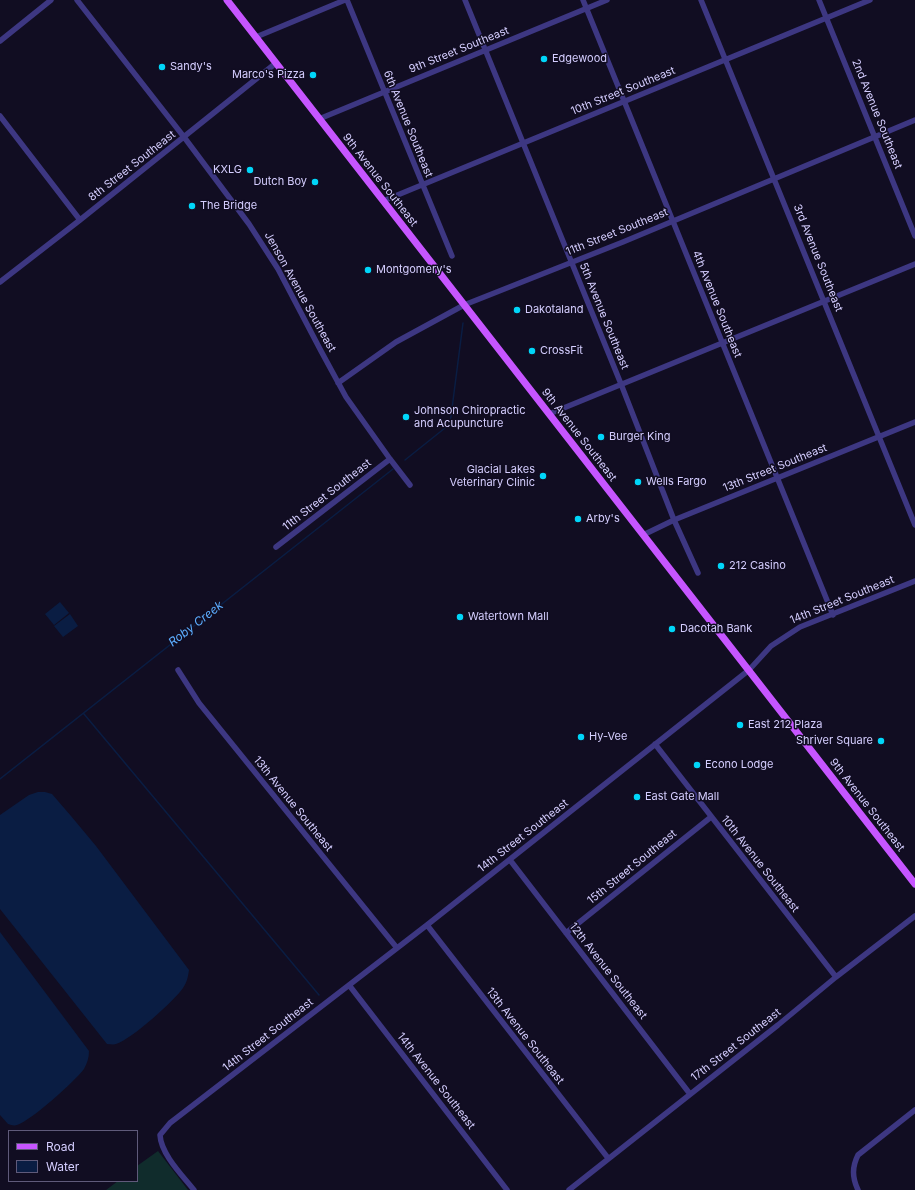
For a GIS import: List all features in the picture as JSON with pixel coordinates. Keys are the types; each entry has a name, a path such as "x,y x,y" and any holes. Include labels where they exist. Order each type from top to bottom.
{"main road":[{"name":"9th Avenue Southeast","path":"227,0 915,884"}],"street":[{"path":"0,41 51,0"},
{"name":"Jenson Avenue Southeast","path":"77,0 230,197 265,247 338,383 390,459 410,485"},
{"path":"256,37 346,0"},
{"name":"6th Avenue Southeast","path":"346,0 452,256"},
{"name":"5th Avenue Southeast","path":"465,0 572,262 674,520 698,573"},
{"name":"4th Avenue Southeast","path":"583,0 833,615"},
{"name":"9th Street Southeast","path":"319,119 607,0"},
{"name":"3rd Avenue Southeast","path":"701,0 915,525"},
{"name":"2nd Avenue Southeast","path":"819,0 915,236"},
{"name":"10th Street Southeast","path":"383,201 870,0"},
{"name":"8th Street Southeast","path":"0,282 276,63"},
{"path":"0,116 80,220"},
{"name":"11th Street Southeast","path":"338,383 396,342 464,305 672,221 915,120"},
{"path":"549,414 915,264"},
{"name":"13th Street Southeast","path":"643,534 915,422"},
{"name":"11th Street Southeast","path":"276,547 390,459"},
{"name":"14th Street Southeast","path":"194,1190 164,1150 160,1142 160,1135 170,1123 510,860 749,670 771,646 786,635 800,627 915,581"},
{"name":"13th Avenue Southeast","path":"178,670 199,703 397,948"},
{"name":"10th Avenue Southeast","path":"655,744 836,977"},
{"name":"15th Street Southeast","path":"566,933 711,817"},
{"name":"12th Avenue Southeast","path":"510,860 690,1094"},
{"name":"17th Street Southeast","path":"569,1190 778,1025 836,977 915,916"},
{"name":"13th Avenue Southeast","path":"427,925 608,1158"},
{"name":"14th Avenue Southeast","path":"349,985 507,1190"},
{"path":"858,1190 854,1182 853,1172 854,1162 858,1155 915,1110"}],"green space":[{"path":"158,1151 188,1190 106,1190 117,1182 138,1182 138,1165"}],"water":[{"path":"60,602 69,613 54,625 45,614"},
{"path":"70,614 78,626 63,637 54,626"},
{"path":"38,792 52,794 71,816 96,846 189,970 184,986 171,1002 142,1028 123,1041 115,1044 107,1044 0,909 0,815 29,795"},
{"path":"0,932 89,1051 88,1060 84,1069 71,1083 32,1116 17,1125 8,1124 0,1115"}],"waterway":[{"name":"Roby Creek","path":"405,460 450,424 463,323"},
{"name":"Roby Creek","path":"0,779 393,469"},
{"path":"84,714 319,995"}],"place":[{"name":"Edgewood","path":"544,59"},
{"name":"Sandy's","path":"162,67"},
{"name":"Marco's Pizza","path":"313,75"},
{"name":"KXLG","path":"250,170"},
{"name":"Dutch Boy","path":"315,182"},
{"name":"The Bridge","path":"192,206"},
{"name":"Montgomery's","path":"368,270"},
{"name":"Dakotaland","path":"517,310"},
{"name":"CrossFit","path":"532,351"},
{"name":"Johnson Chiropractic and Acupuncture","path":"406,417"},
{"name":"Burger King","path":"601,437"},
{"name":"Glacial Lakes Veterinary Clinic","path":"543,476"},
{"name":"Wells Fargo","path":"638,482"},
{"name":"Arby's","path":"578,519"},
{"name":"212 Casino","path":"721,566"},
{"name":"Watertown Mall","path":"460,617"},
{"name":"Dacotah Bank","path":"672,629"},
{"name":"East 212 Plaza","path":"740,725"},
{"name":"Hy-Vee","path":"581,737"},
{"name":"Shriver Square","path":"881,741"},
{"name":"Econo Lodge","path":"697,765"},
{"name":"East Gate Mall","path":"637,797"}]}
